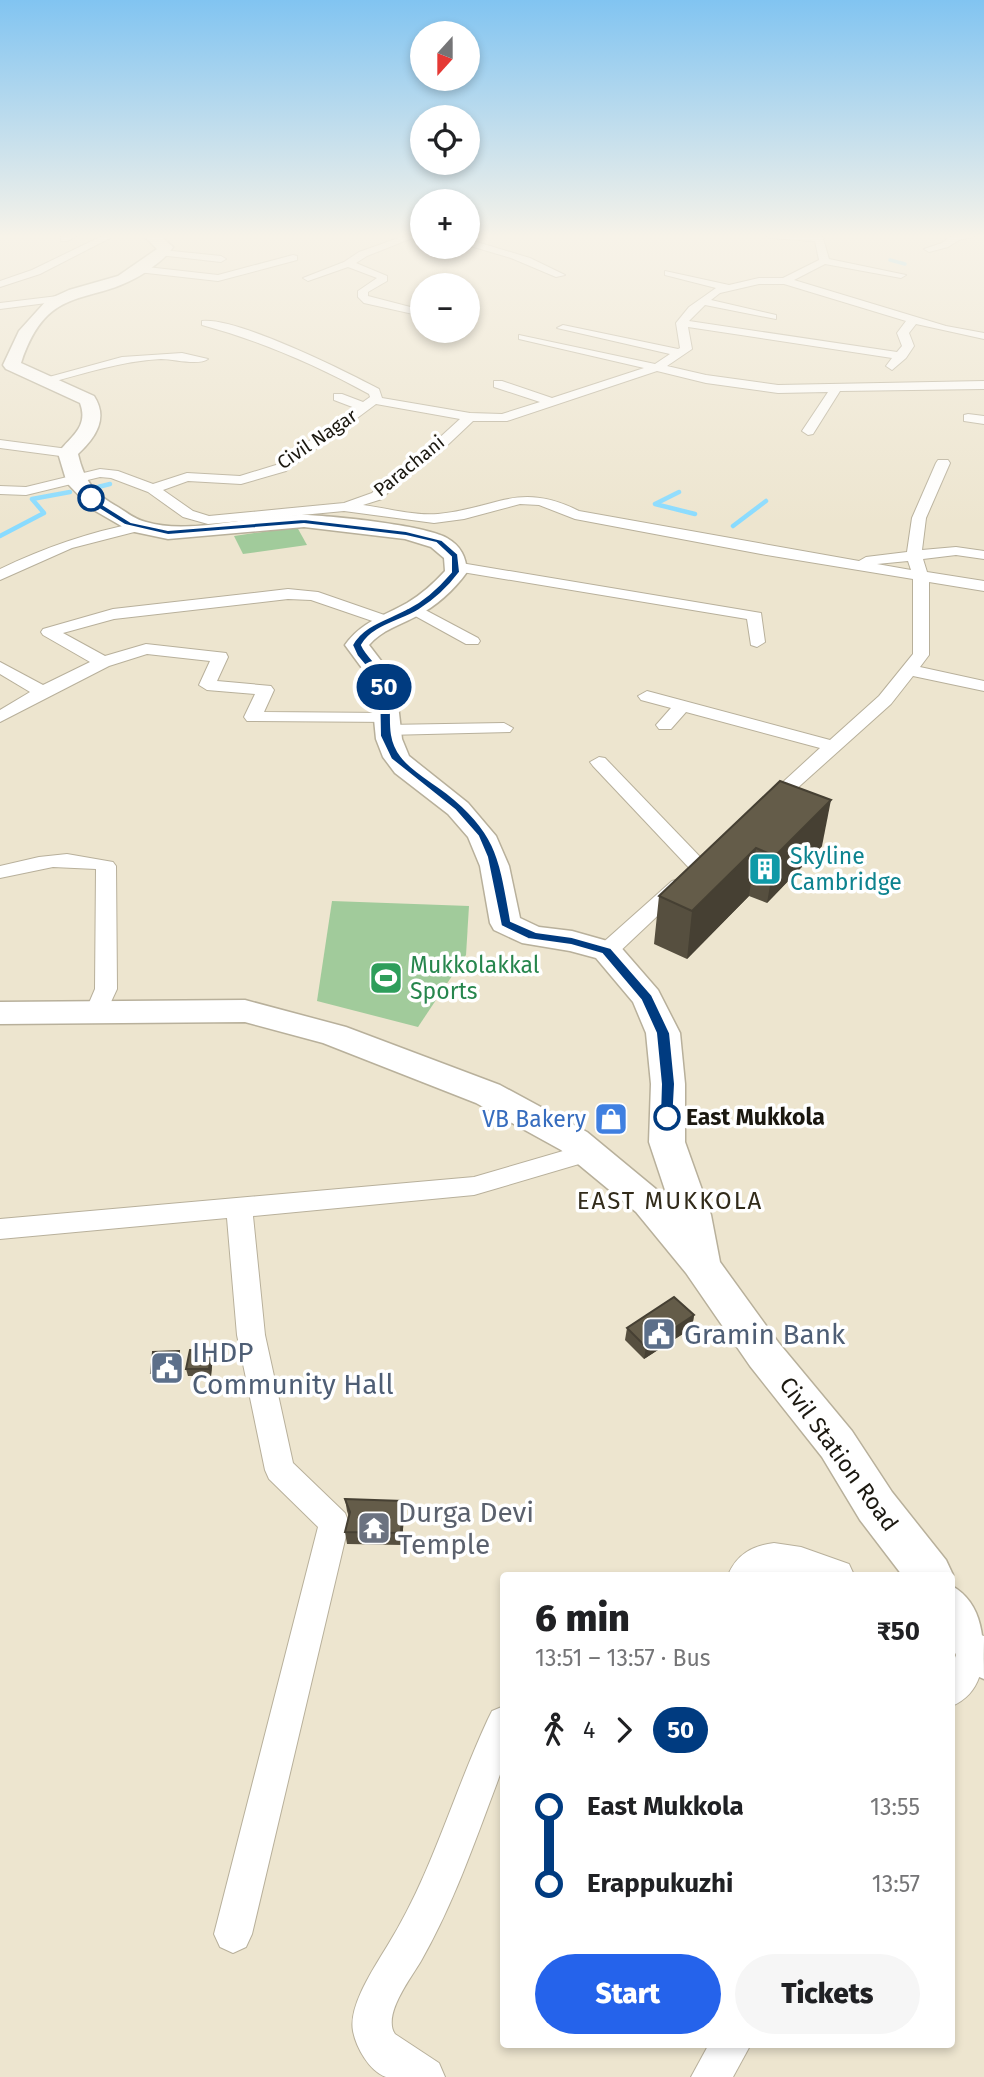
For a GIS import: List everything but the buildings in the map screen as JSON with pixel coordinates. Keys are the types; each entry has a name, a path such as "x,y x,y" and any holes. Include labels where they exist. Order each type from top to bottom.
{"main road":[{"path":"28,332 6,365 88,400 94,412 92,425 71,466 99,506 137,527 168,533 304,521 363,527 439,542 455,556 456,572 443,588 414,609 387,621 361,638 357,645 384,682 385,736 397,759 459,808 483,835 493,857 505,923 533,936 572,941 607,951"},
{"name":"Civil Station Road","path":"607,951 647,998 663,1033 668,1084 667,1142 692,1215 702,1266 764,1354 837,1444 876,1506 928,1572"},
{"path":"0,1013 97,1010 245,1011 334,1035 488,1094 574,1141 649,1202 702,1266"},
{"path":"955,1613 981,1652"}],"street":[{"name":"Civil Nagar","path":"153,489 187,477 241,480 281,468 336,425 370,403 375,392 347,376 239,332"},
{"path":"581,332 680,354"},
{"path":"338,397 470,416 503,418 656,368 686,349 683,332"},
{"path":"741,332 902,356"},
{"path":"889,386 892,365 908,346 903,332"},
{"path":"957,332 984,336"},
{"path":"523,337 656,368 778,389 984,384"},
{"path":"44,380 113,362 177,354 202,359"},
{"path":"818,356 892,365"},
{"path":"619,380 632,386"},
{"path":"498,384 552,402"},
{"path":"808,431 836,388"},
{"name":"Parachani","path":"344,507 377,496 393,480 431,453 470,416"},
{"path":"968,418 984,420"},
{"path":"0,443 71,466 113,474 153,489 188,514 208,520 344,507 433,519 464,515 520,500 539,500 551,503 575,516 638,525 841,564 984,586"},
{"path":"750,820 885,700 921,655 920,577 914,555 919,518 943,463"},
{"path":"0,490 26,491 71,466"},
{"path":"0,575 57,547 106,532 137,527"},
{"path":"841,564 956,551 984,555"},
{"path":"455,567 755,616 757,642"},
{"path":"103,662 49,632 113,614 288,594 313,595 387,621"},
{"path":"414,609 472,641"},
{"path":"0,717 42,692 103,662 146,649 220,657 207,685 265,690 253,717 504,728"},
{"path":"0,667 42,692"},
{"path":"909,670 984,686"},
{"path":"647,696 832,746"},
{"path":"665,725 683,705"},
{"path":"599,762 704,862 607,951"},
{"path":"0,872 20,866 62,861 95,862 106,866 106,989 97,1010"},
{"path":"0,1229 474,1186 587,1153"},
{"path":"233,1934 334,1523 280,1470 251,1335 239,1206"},
{"path":"746,1572 756,1560 770,1556 827,1572"},
{"path":"955,1685 981,1652"},
{"path":"425,2077 387,2054 373,2032 374,2013 451,1857 500,1731"},
{"path":"711,2077 729,2048"}],"green space":[{"path":"297,527 307,545 243,554 234,536"},
{"name":"Mukkolakkal Sports","path":"332,901 469,906 466,955 418,1027 317,1001"}],"waterway":[{"path":"98,487 110,484"},
{"path":"0,536 44,513 32,499 70,492"},
{"path":"679,492 655,504 695,514"},
{"path":"733,526 766,501"}],"bus line":[{"name":"50","path":"91,498 99,506 128,523 168,533 304,521 406,533 439,542 455,556 456,572 443,588 414,609 373,629 361,638 357,645 384,682 387,719 385,736 397,759 459,808 483,835 493,857 505,923 533,936 572,941 607,951 647,998 663,1033 668,1084 667,1117"}],"place":[{"name":"Skyline Cambridge","path":"765,869"},
{"name":"Mukkolakkal Sports","path":"386,978"},
{"name":"East Mukkola","path":"667,1117"},
{"name":"VB Bakery","path":"611,1119"},
{"name":"Gramin Bank","path":"659,1334"},
{"name":"IHDP Community Hall","path":"167,1368"},
{"name":"Durga Devi Temple","path":"374,1528"}],"district":[{"name":"EAST MUKKOLA","path":"670,1201"}]}
